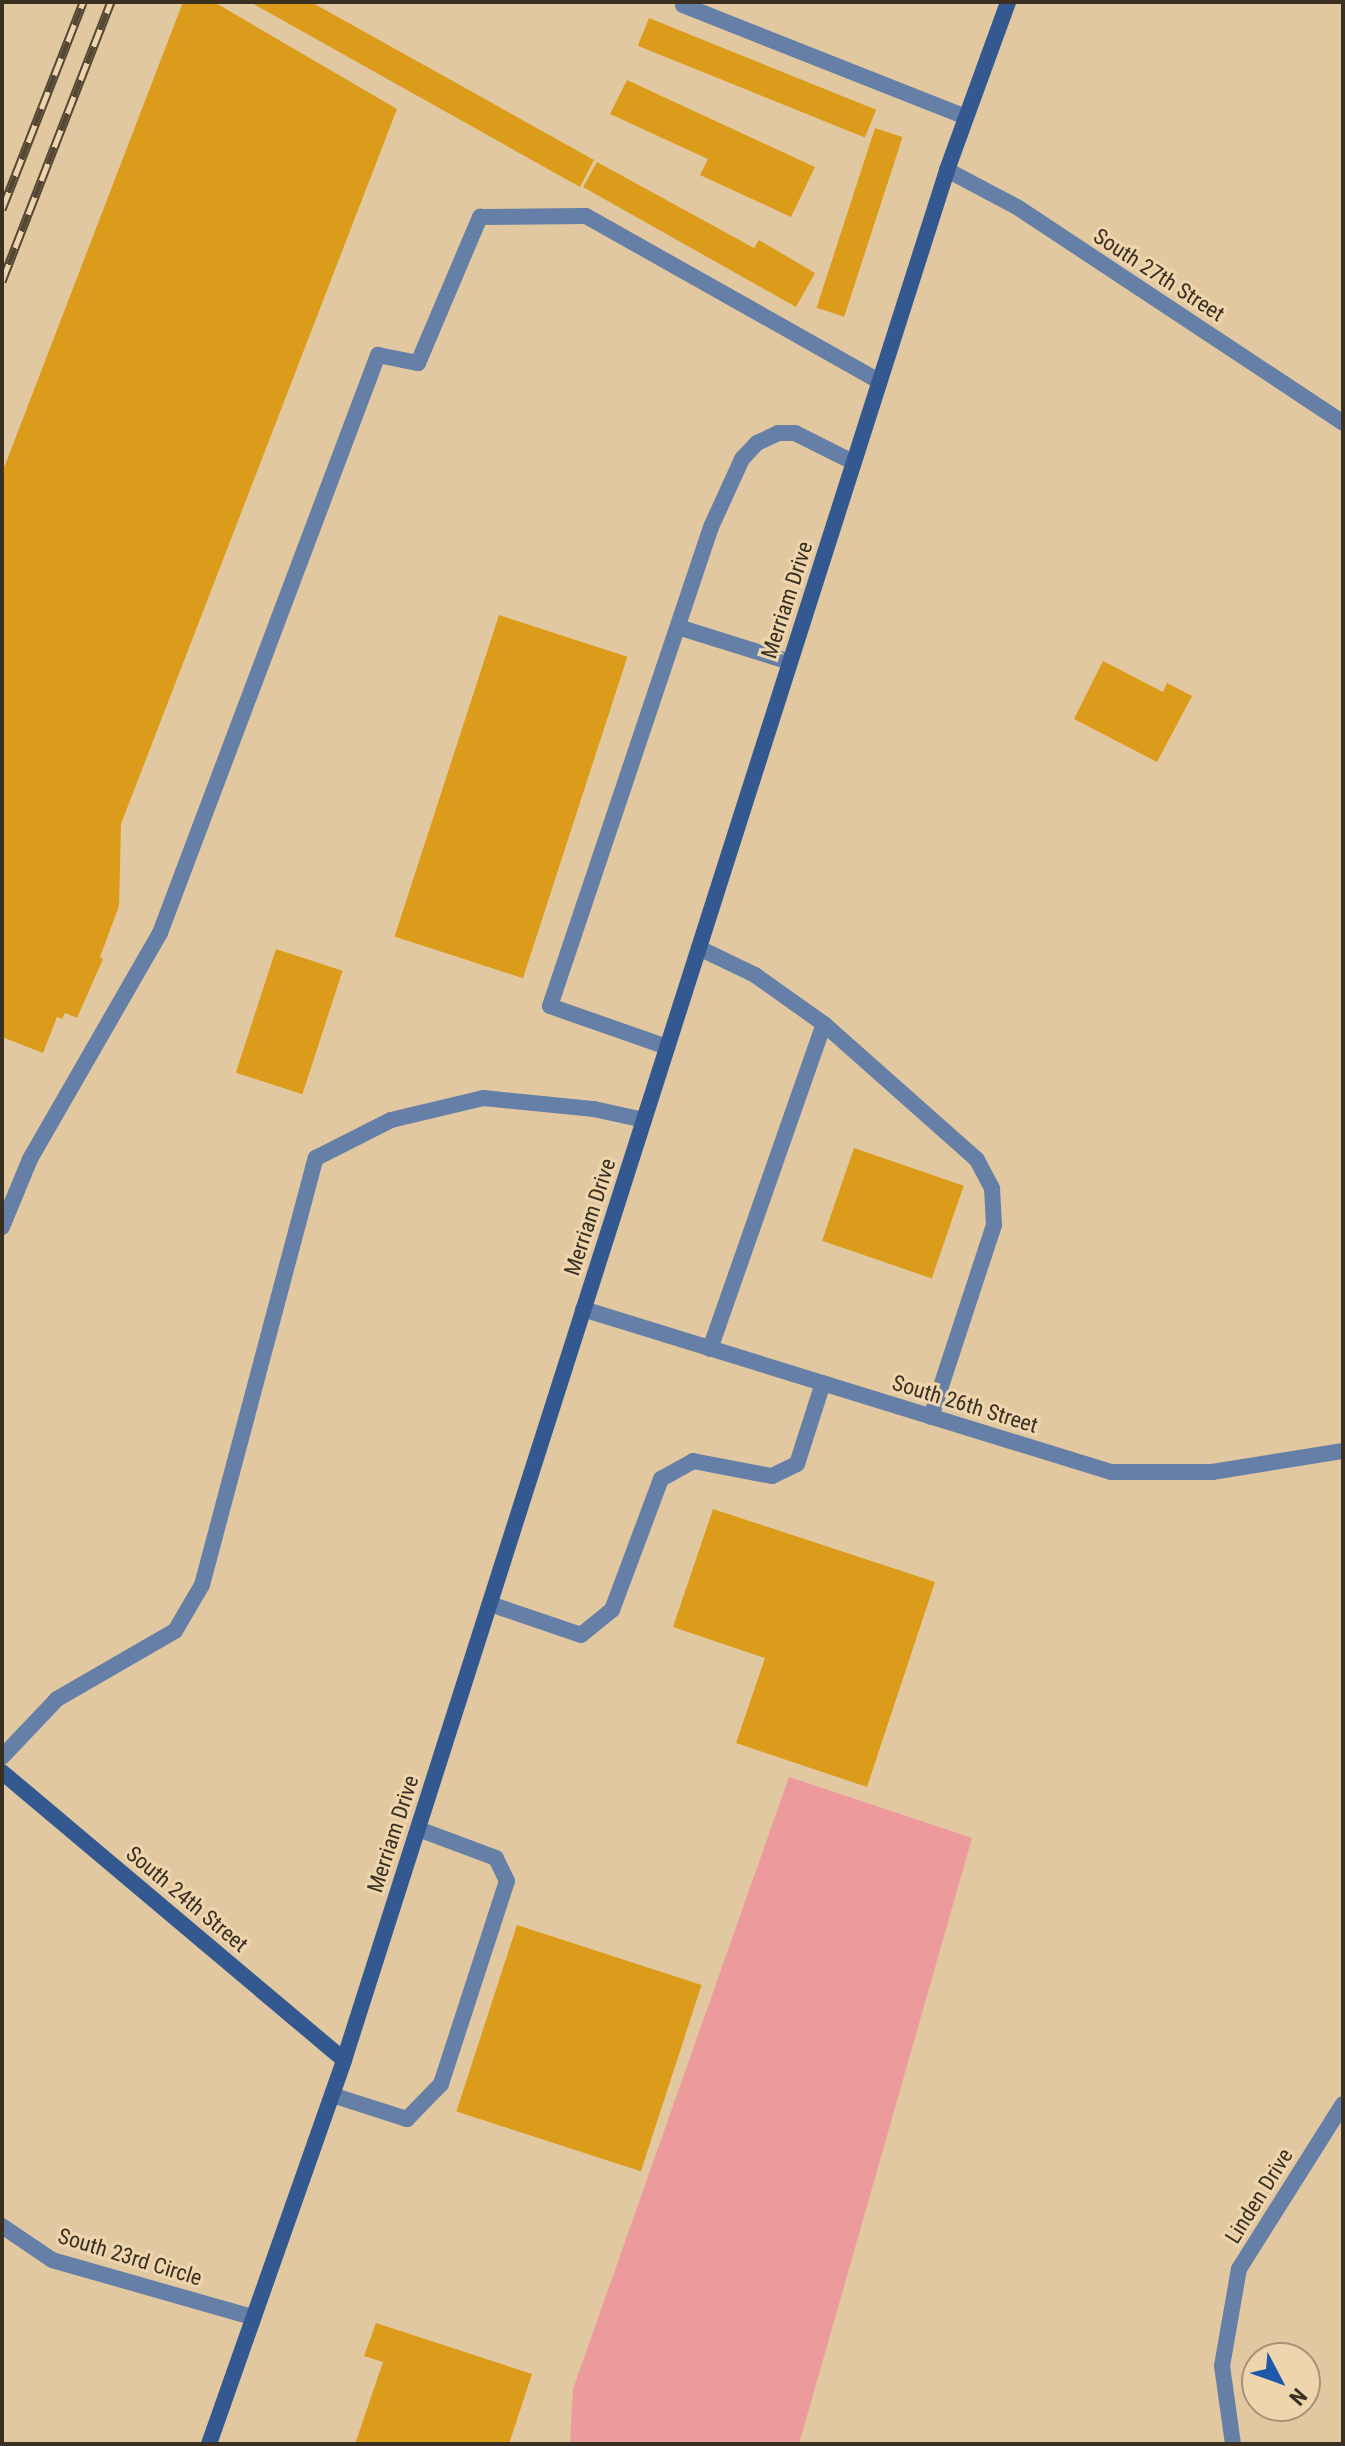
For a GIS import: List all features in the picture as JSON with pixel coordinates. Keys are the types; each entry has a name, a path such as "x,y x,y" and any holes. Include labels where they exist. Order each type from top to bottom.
{"main road":[{"name":"Merriam Drive","path":"209,2444 344,2060 947,170 1008,2"},
{"name":"South 24th Street","path":"2,1772 344,2060"}],"street":[{"path":"683,5 966,117"},
{"name":"South 27th Street","path":"947,170 1017,207 1343,423"},
{"path":"2,1227 30,1159 160,933 378,355 418,363 480,217 586,216 879,381"},
{"path":"667,1047 550,1006 711,527 742,459 757,443 778,433 795,433 853,462"},
{"path":"678,627 790,662"},
{"path":"699,948 755,975 824,1024 977,1160 992,1188 994,1225 931,1417"},
{"path":"710,1349 824,1024"},
{"path":"2,1757 57,1699 175,1631 202,1585 316,1158 391,1120 483,1098 594,1109 644,1120"},
{"name":"South 26th Street","path":"583,1309 1111,1472 1212,1472 1343,1451"},
{"path":"490,1604 581,1635 612,1610 661,1479 693,1461 772,1476 797,1464 823,1383"},
{"path":"332,2095 407,2119 441,2084 507,1881 496,1858 418,1829"},
{"name":"Linden Drive","path":"1233,2444 1222,2366 1239,2269 1343,2104"},
{"name":"South 23rd Circle","path":"2,2226 52,2260 252,2317"}],"shaded area":[{"path":"789,1777 972,1838 799,2444 570,2444 573,2389"}],"building":[{"path":"183,2 214,2 397,109 121,824 119,906 100,957 103,959 77,1018 65,1013 62,1019 57,1017 43,1053 2,1037 2,473"},
{"path":"250,2 311,2 594,160 580,187"},
{"path":"649,18 876,110 865,138 638,46"},
{"path":"627,80 815,167 791,217 700,175 708,159 610,114"},
{"path":"875,128 903,137 844,317 817,308"},
{"path":"597,162 754,248 759,240 815,273 796,307 583,187"},
{"path":"499,615 627,657 523,978 395,936"},
{"path":"1103,661 1163,692 1167,683 1192,696 1157,762 1074,719"},
{"path":"276,949 343,971 302,1094 236,1073"},
{"path":"854,1148 964,1186 932,1278 822,1241"},
{"path":"713,1509 935,1582 867,1787 736,1743 765,1658 673,1627"},
{"path":"517,1925 702,1985 641,2171 456,2111"},
{"path":"376,2323 532,2374 509,2444 355,2444 383,2362 364,2356"}],"railway":[{"path":"2,209 83,2"},
{"path":"2,281 111,2"}]}
